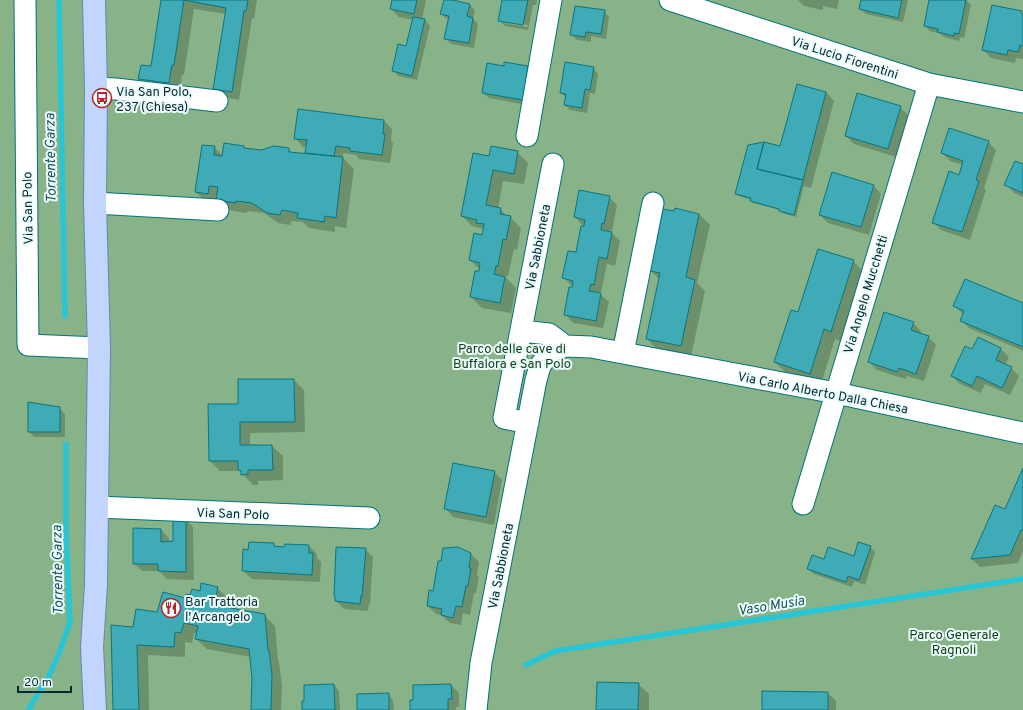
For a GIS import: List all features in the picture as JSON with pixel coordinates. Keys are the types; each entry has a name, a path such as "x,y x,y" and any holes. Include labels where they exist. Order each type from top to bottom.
{"main road":[{"path":"94,0 96,88 95,203 99,348 96,584 92,647 95,710"}],"street":[{"name":"Via San Polo","path":"25,0 28,345 99,348"},
{"path":"527,136 551,0"},
{"name":"Via Lucio Fiorentini","path":"670,0 929,84 1023,102"},
{"name":"Via Angelo Mucchetti","path":"803,504 929,84"},
{"path":"96,88 217,101"},
{"name":"Via Sabbioneta","path":"528,423 504,418 553,164"},
{"path":"95,203 218,210"},
{"path":"623,353 653,203"},
{"path":"521,331 549,334 565,346"},
{"name":"Via Carlo Alberto Dalla Chiesa","path":"565,346 592,347 836,393 1023,433"},
{"name":"Via Sabbioneta","path":"476,710 481,663 540,366 550,352 565,346"},
{"name":"Via San Polo","path":"97,507 369,518"}],"green space":[{"name":"Parco delle cave di Buffalora e San Polo","path":"0,0 1023,0 1023,710 0,710"}],"building":[{"path":"161,0 184,0 174,65 172,65 169,83 138,79 141,65 151,66"},
{"path":"184,0 248,0 246,11 244,11 232,92 213,89 226,8"},
{"path":"392,0 417,0 414,14 390,9"},
{"path":"444,0 453,0 470,4 467,16 473,18 469,43 444,39 449,16 440,14"},
{"path":"502,0 528,0 523,25 498,21"},
{"path":"861,0 902,0 898,18 859,9"},
{"path":"929,0 966,0 959,34 954,33 954,36 937,32 938,29 924,26"},
{"path":"992,5 1022,11 1023,46 1020,45 1018,52 1008,50 1007,55 982,50"},
{"path":"575,6 605,10 601,34 586,32 585,37 570,35"},
{"path":"413,17 425,19 412,76 392,71 398,44 406,46"},
{"path":"504,62 528,66 523,100 482,93 487,63 504,66"},
{"path":"565,62 594,67 590,90 585,89 582,108 564,105 566,94 560,93"},
{"path":"797,84 826,92 803,180 757,169 764,142 780,146"},
{"path":"857,93 901,106 888,149 845,136"},
{"path":"298,109 384,120 383,134 385,134 382,155 350,151 350,148 336,146 334,156 305,153 307,140 294,139"},
{"path":"949,128 989,141 976,180 979,181 962,232 932,223 949,171 959,175 963,161 941,153"},
{"path":"764,142 757,169 803,180 794,215 750,201 751,198 735,194 748,145"},
{"path":"224,143 261,150 274,146 289,148 289,152 343,157 336,218 325,216 324,222 297,218 298,213 282,210 280,215 267,213 252,203 236,201 236,203 216,200 218,187 209,186 208,194 195,192 202,145 215,146 214,155 222,156"},
{"path":"491,146 518,151 514,174 493,170 486,205 501,208 500,214 511,216 506,240 503,239 498,266 496,266 494,274 505,277 500,303 470,297 475,271 479,271 480,263 469,260 474,233 482,235 484,224 476,223 477,220 461,216 473,153 489,156"},
{"path":"1015,161 1023,164 1023,193 1004,185"},
{"path":"832,172 874,185 861,227 819,215"},
{"path":"579,190 610,196 604,224 602,223 601,230 612,232 607,259 599,257 594,285 591,284 589,291 601,293 596,321 564,315 569,287 572,287 573,281 562,278 568,251 576,252 581,226 584,226 585,220 574,217"},
{"path":"675,208 699,214 686,277 695,280 681,346 646,339 660,273 650,271 663,209 674,211"},
{"path":"818,249 854,260 831,332 824,329 810,374 774,362 791,310 798,312"},
{"path":"965,279 1023,303 1023,347 960,321 964,311 953,306"},
{"path":"884,312 914,322 911,330 929,336 916,374 899,368 897,372 868,362"},
{"path":"978,337 1001,348 996,360 1012,367 1002,388 977,376 972,386 951,376 965,346 972,349"},
{"path":"238,379 294,379 295,422 240,422 240,445 272,445 273,470 248,470 248,474 241,475 241,471 238,470 238,461 209,461 208,404 238,404"},
{"path":"28,402 60,407 60,432 28,432"},
{"path":"453,463 495,471 486,517 444,509"},
{"path":"1023,468 1023,531 1021,530 1010,555 971,559 995,505 1005,509"},
{"path":"173,518 186,518 186,572 158,571 158,564 133,564 133,528 161,529 161,542 173,541"},
{"path":"249,542 274,543 274,546 284,547 285,544 309,545 309,553 313,553 312,575 242,571 243,549 248,550"},
{"path":"858,542 871,546 859,580 848,576 846,582 807,569 812,555 824,559 828,547 854,556"},
{"path":"336,547 366,548 362,597 361,596 360,604 335,601"},
{"path":"458,547 471,553 469,568 471,568 462,607 456,606 453,618 441,615 442,609 427,606 429,590 433,591 438,561 441,561 443,548"},
{"path":"201,583 218,587 214,605 265,614 272,676 271,710 251,710 252,678 249,649 195,639 198,626 184,623 181,633 175,632 174,647 137,645 139,710 113,710 111,625 133,627 136,609 157,612 163,592 185,598 186,594 190,595 192,589 200,591"},
{"path":"597,682 639,683 638,710 596,710"},
{"path":"334,684 335,710 302,710 302,701 304,701 304,685"},
{"path":"451,684 452,699 448,699 448,710 410,710 410,700 413,700 413,685"},
{"path":"762,691 828,692 828,710 762,710"},
{"path":"389,693 389,710 357,710 357,694"}],"waterway":[{"name":"Torrente Garza","path":"59,0 65,316"},
{"name":"Torrente Garza","path":"28,710 48,678 60,651 70,622 66,531 66,444"},
{"name":"Vaso Musia","path":"526,665 555,651 1023,579"}],"place":[{"name":"Via San Polo, 237 (Chiesa)","path":"102,98"},
{"name":"Bar Trattoria l'Arcangelo","path":"171,608"}],"park label":[{"name":"Parco Generale Ragnoli","path":"954,642"}]}
